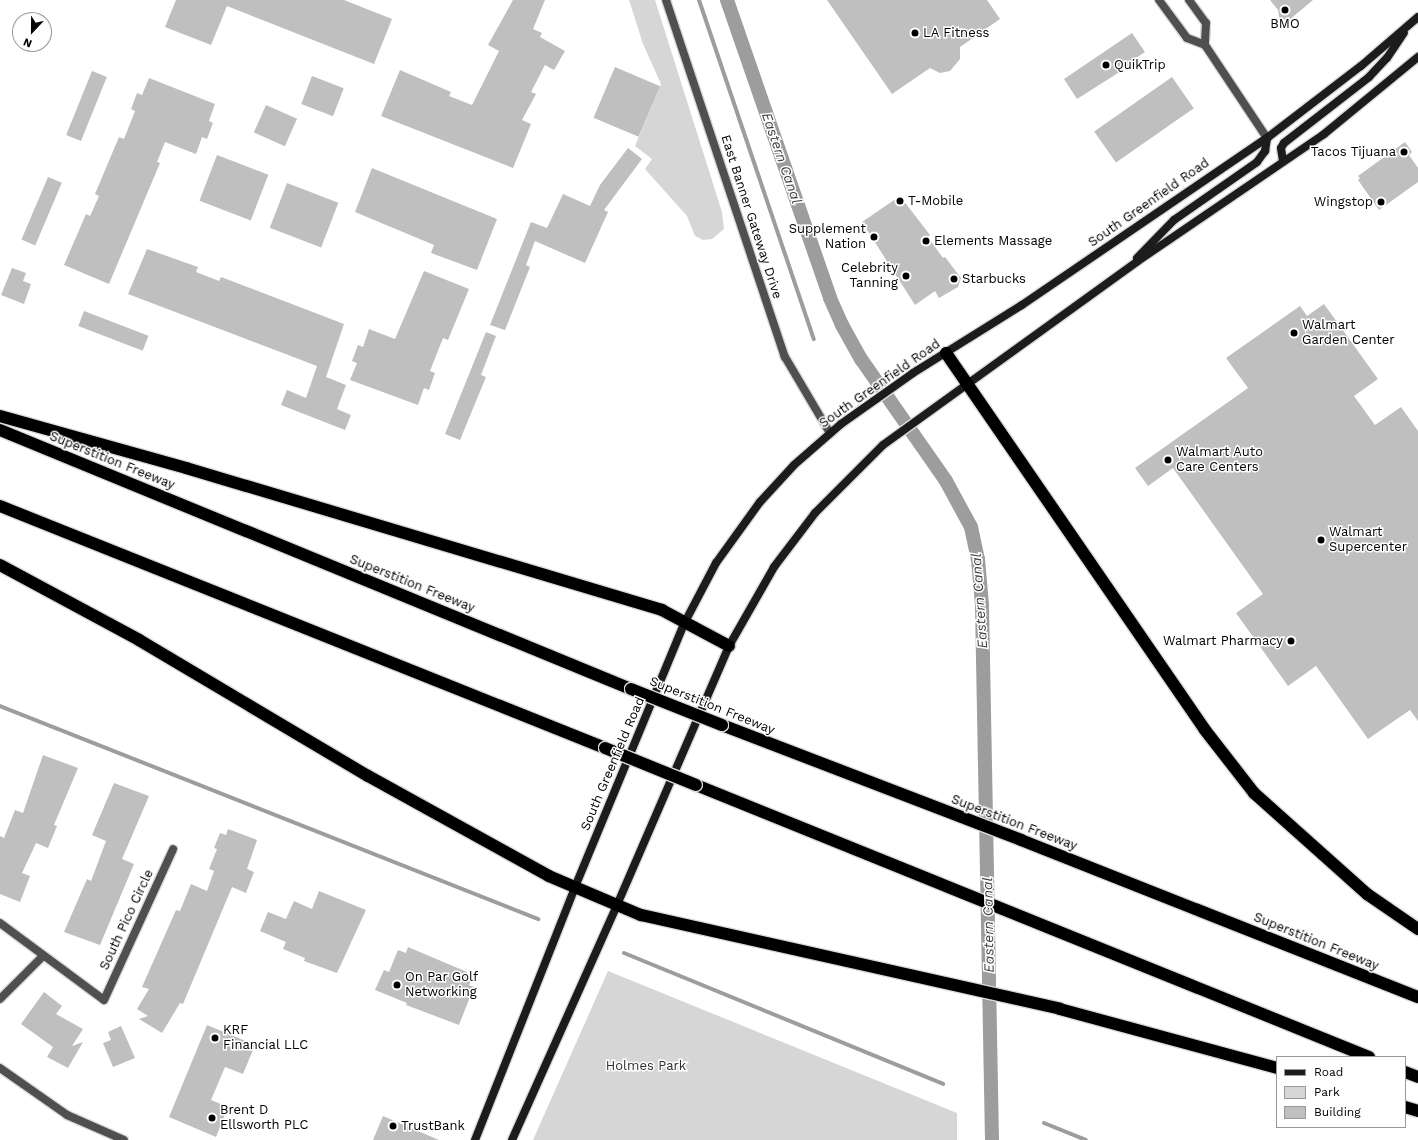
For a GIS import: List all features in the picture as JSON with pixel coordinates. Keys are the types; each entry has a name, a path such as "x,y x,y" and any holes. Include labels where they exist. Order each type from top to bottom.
{"highway":[{"path":"946,352 1200,724 1254,793 1367,894 1418,929"},
{"path":"0,416 186,468 662,610 729,646"},
{"name":"Superstition Freeway","path":"0,430 631,689 949,814 1021,840 1418,997"},
{"path":"0,506 1045,925 1366,1056"},
{"path":"0,565 139,640 368,776 549,876 641,915 1060,1009 1276,1068"},
{"path":"1406,1072 1418,1077"},
{"path":"1406,1107 1418,1111"}],"main road":[{"name":"South Greenfield Road","path":"475,1140 575,887 685,622 716,564 760,502 794,465 830,433 860,410 898,383 1022,305 1267,138 1361,66 1415,20"},
{"path":"1283,161 1282,148 1284,143 1369,77 1387,58 1415,20"},
{"path":"512,1140 617,905 729,646 755,597 793,541 844,481 883,445 967,383 1354,110 1418,57"},
{"path":"1129,268 1158,233 1174,220 1257,162 1265,151 1267,138"}],"street":[{"name":"East Banner Gateway Drive","path":"666,0 785,357 830,433"},
{"path":"1159,0 1187,38 1205,45 1267,138"},
{"path":"1189,0 1206,23 1205,45"},
{"name":"South Pico Circle","path":"44,956 104,1000 173,849"},
{"path":"0,923 44,956 0,999"},
{"path":"0,1068 67,1115 124,1140"}],"green space":[{"path":"629,0 655,0 722,212 724,229 712,239 703,240 695,236 687,216 645,169 652,159 635,146 661,84 643,44"},
{"name":"Holmes Park","path":"608,971 957,1113 957,1140 533,1140"}],"building":[{"path":"176,0 344,0 392,19 374,64 227,6 211,45 165,27"},
{"path":"513,0 545,0 533,29 542,33 540,37 565,51 554,70 545,65 531,92 536,94 522,120 531,124 513,168 381,116 400,70 451,92 449,96 472,105 499,51 488,45"},
{"name":"LA Fitness","path":"827,0 987,0 1000,19 960,47 960,59 950,71 940,73 930,68 892,94"},
{"name":"BMO","path":"1270,0 1313,0 1288,21 1279,17 1278,10"},
{"name":"QuikTrip","path":"1132,33 1145,52 1127,64 1129,66 1077,99 1064,79"},
{"path":"615,67 660,86 639,137 594,118"},
{"path":"92,71 107,77 81,141 66,135"},
{"path":"312,76 344,88 333,116 301,104"},
{"name":"QuikTrip","path":"1172,77 1194,108 1116,163 1094,131"},
{"path":"149,78 215,104 209,121 213,123 207,139 202,137 196,154 165,142 157,162 160,163 109,284 64,265 86,214 90,216 99,196 95,194 119,137 124,139 135,111 131,109 137,93 142,95"},
{"path":"266,105 297,119 285,146 254,132"},
{"path":"1405,142 1412,152 1409,155 1418,168 1418,182 1379,210 1358,180 1360,178 1358,176"},
{"path":"628,148 642,159 604,210 608,212 585,263 535,241 526,265 530,267 505,330 490,325 531,222 547,228 563,194 590,206 600,185"},
{"path":"217,155 268,175 251,220 199,201"},
{"path":"372,168 497,219 477,270 431,253 434,245 355,212"},
{"path":"48,177 62,183 35,245 21,240"},
{"path":"287,183 338,203 321,248 270,228"},
{"path":"900,196 930,235 928,237 943,258 945,257 961,278 958,287 939,298 935,291 915,305 862,222"},
{"path":"147,249 198,267 196,272 219,281 221,277 344,324 326,377 346,385 337,409 351,415 345,430 281,405 287,390 306,398 317,366 128,294"},
{"path":"12,268 26,273 23,281 31,284 24,304 1,295"},
{"path":"424,271 469,289 448,340 443,338 430,371 435,373 429,390 424,388 418,405 350,380 357,363 352,361 358,345 363,347 369,329 395,339"},
{"name":"Walmart Supercenter","path":"1324,304 1378,379 1354,396 1375,425 1401,407 1418,431 1418,721 1410,710 1368,739 1316,666 1288,686 1236,613 1263,594 1173,468 1148,486 1135,468 1248,388 1226,358 1300,306 1307,316"},
{"path":"84,311 148,336 143,351 78,326"},
{"path":"486,332 496,336 481,375 486,377 460,440 445,434"},
{"path":"43,755 78,768 54,825 57,826 48,848 36,843 22,873 30,876 20,902 0,894 0,836 4,838 15,810 23,813"},
{"path":"114,783 149,796 122,859 134,864 100,945 64,932 87,879 91,881 106,841 92,835"},
{"path":"228,829 257,840 247,869 254,872 246,893 232,887 183,1004 180,1003 162,1033 139,1019 148,1016 137,1009 149,989 142,987 176,910 180,911 191,884 207,891 214,871 209,869 217,849 214,848 220,833 226,835"},
{"path":"319,891 366,910 337,973 304,961 305,958 283,949 286,942 260,931 268,912 286,919 294,901 312,909"},
{"path":"408,947 467,972 466,976 472,979 469,985 474,987 459,1025 406,1005 407,1003 375,990 384,970 389,972 398,950 406,953"},
{"path":"44,992 62,1006 56,1014 83,1029 72,1046 83,1042 68,1068 47,1057 53,1047 21,1024"},
{"path":"207,1025 255,1045 243,1074 225,1067 211,1100 228,1107 216,1137 169,1117"},
{"path":"121,1026 135,1058 113,1067 103,1043 111,1040 108,1032"},
{"name":"TrustBank","path":"383,1116 439,1140 373,1140"}],"waterway":[{"path":"699,0 814,339"},
{"name":"Eastern Canal","path":"727,0 830,298 842,325 861,359 946,481 971,527 978,559 982,605 992,1140"},
{"path":"0,706 538,919"},
{"path":"624,953 943,1084"},
{"path":"1044,1123 1086,1140"}],"place":[{"name":"BMO","path":"1285,10"},
{"name":"LA Fitness","path":"915,33"},
{"name":"QuikTrip","path":"1106,65"},
{"name":"Tacos Tijuana","path":"1404,152"},
{"name":"T-Mobile","path":"900,201"},
{"name":"Wingstop","path":"1381,202"},
{"name":"Supplement Nation","path":"874,237"},
{"name":"Elements Massage","path":"926,241"},
{"name":"Celebrity Tanning","path":"906,276"},
{"name":"Starbucks","path":"954,279"},
{"name":"Walmart Garden Center","path":"1294,333"},
{"name":"Walmart Auto Care Centers","path":"1168,460"},
{"name":"Walmart Supercenter","path":"1321,540"},
{"name":"Walmart Pharmacy","path":"1291,641"},
{"name":"On Par Golf Networking","path":"397,985"},
{"name":"KRF Financial LLC","path":"215,1038"},
{"name":"Brent D Ellsworth PLC","path":"212,1118"},
{"name":"TrustBank","path":"393,1126"}]}
